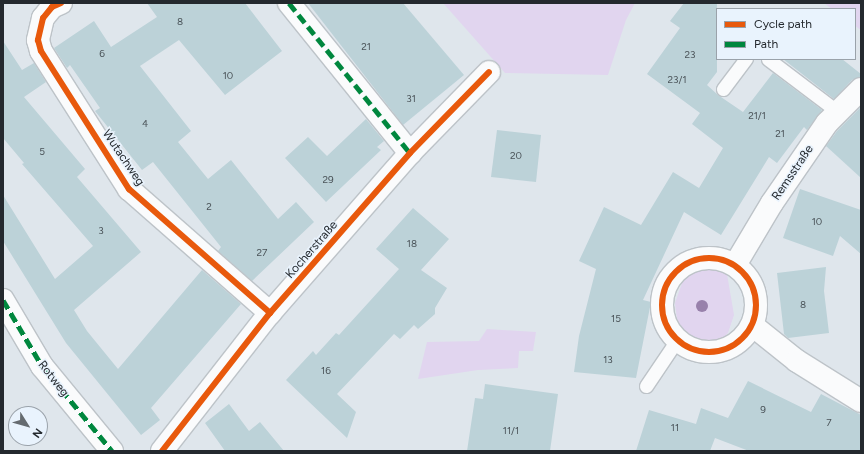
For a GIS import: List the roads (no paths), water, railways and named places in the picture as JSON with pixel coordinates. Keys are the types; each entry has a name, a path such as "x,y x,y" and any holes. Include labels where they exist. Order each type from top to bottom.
{"street":[{"name":"Wutachweg","path":"62,3 52,7 43,18 38,40 41,51 129,189 270,313"},
{"path":"289,3 410,153"},
{"name":"Kocherstraße","path":"162,451 270,313 410,153 489,72"},
{"name":"Remsstraße","path":"735,265 772,203 827,123 861,89"},
{"path":"713,257 735,265 744,272 755,291 757,303 752,325 735,345 720,351 705,352 690,348 678,340 665,322 662,299 667,284 675,272 687,263 702,258 713,257"},
{"name":"Rotweg","path":"3,300 42,366 112,451"},
{"path":"752,325 798,361 861,401"}],"lane":[{"path":"723,89 745,60"},
{"path":"769,60 838,112"},
{"path":"646,386 678,340"}]}
